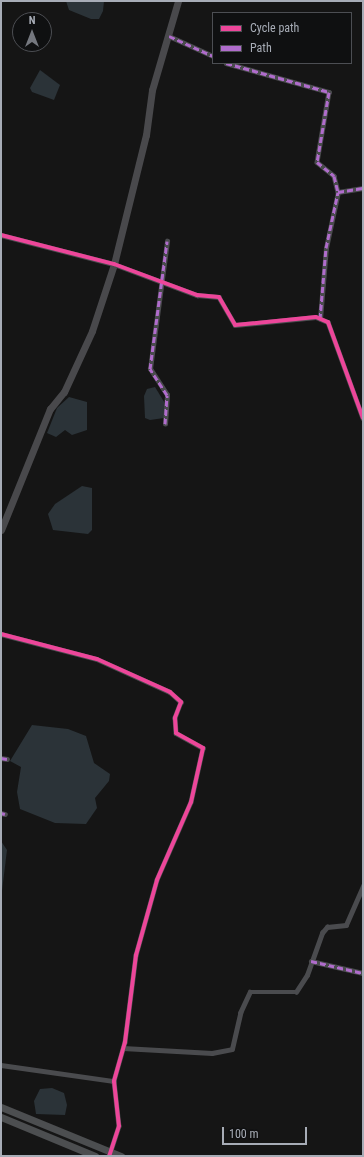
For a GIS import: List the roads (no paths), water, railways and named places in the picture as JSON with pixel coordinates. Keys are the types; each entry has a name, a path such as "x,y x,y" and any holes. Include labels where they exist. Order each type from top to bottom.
{"main road":[{"path":"1,530 50,409 64,392 92,331 114,264 146,135 152,90 178,1"},
{"path":"1,1107 110,1154 121,1156"},
{"path":"1,1117 95,1156"}],"street":[{"path":"169,36 212,56"},
{"path":"230,64 329,92 317,162 334,176 338,192 326,248 320,319"},
{"path":"338,192 363,188"},
{"path":"1,235 114,264 162,280 197,295 219,297 235,325 320,319 328,322 363,418"},
{"path":"165,424 167,395 156,372 150,369 167,241"},
{"path":"1,634 97,659 170,692 181,702 175,718 176,733 203,748 191,802 157,880 140,935 123,1048 114,1081 119,1126 110,1154"},
{"path":"1,758 7,759"},
{"path":"123,1048 223,1053 232,1049 240,1013 250,992 296,992 327,927 346,925 363,886"},
{"path":"311,961 363,973"},
{"path":"1,1065 114,1081"}]}
